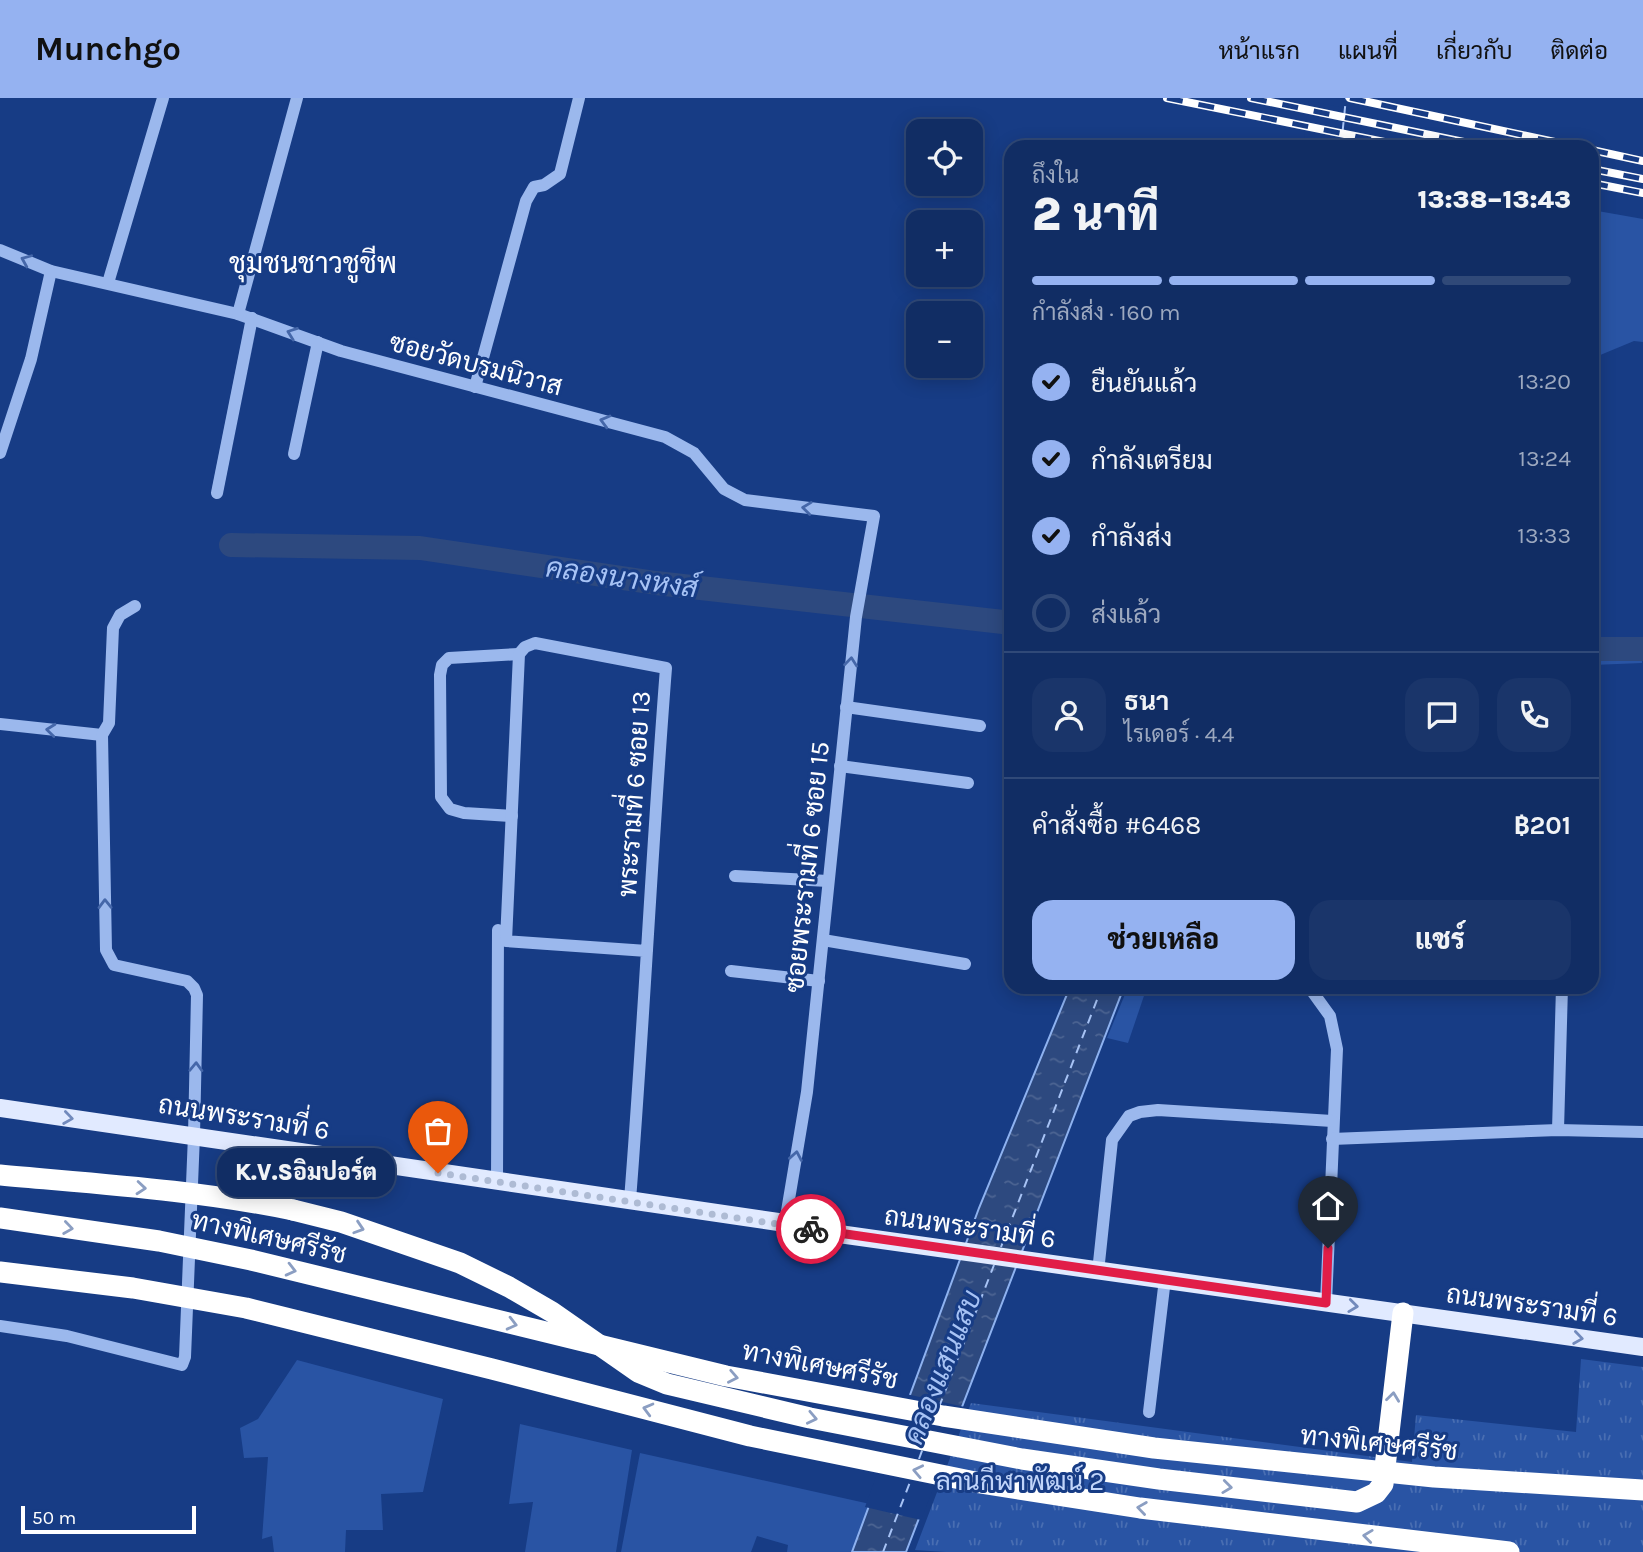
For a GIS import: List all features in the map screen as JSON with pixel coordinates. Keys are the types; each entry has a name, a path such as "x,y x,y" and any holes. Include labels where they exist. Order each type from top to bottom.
{"highway":[{"path":"0,1175 220,1197 256,1202 341,1222 460,1263 509,1287 552,1312 638,1372 667,1384 810,1418 1021,1458 1159,1479 1357,1502 1376,1493 1383,1484 1403,1313"},
{"name":"ทางพิเศษศรีรัช","path":"0,1219 159,1241 726,1376 943,1416 1154,1448 1434,1477 1643,1490"},
{"path":"0,1272 133,1288 246,1308 750,1436 981,1483 1140,1508 1509,1552"}],"main road":[{"name":"ถนนพระรามที่ 6","path":"0,1108 785,1223 832,1233 1643,1347"}],"street":[{"path":"108,283 163,98"},
{"path":"238,314 297,98"},
{"path":"475,387 526,201 534,187 544,185 560,174 579,98"},
{"name":"ซอยวัดบรมนิวาส","path":"0,250 51,271 238,314 341,351 665,437 694,453 724,489 745,500 874,516"},
{"path":"0,453 31,359 51,271"},
{"path":"216,493 252,318"},
{"path":"294,454 318,342"},
{"name":"ซอยพระรามที่ 6 ซอย 15","path":"785,1223 807,1092 856,617 874,516"},
{"path":"0,1326 67,1336 182,1365 185,1357 198,1014 194,988 187,981 114,965 106,950 102,735 109,723 113,628 120,615 135,606"},
{"name":"พระรามที่ 6 ซอย 13","path":"512,816 464,813 450,809 441,797 440,675 442,665 449,658 519,654 525,647 535,643 666,668 630,1200"},
{"path":"519,654 506,941 647,951"},
{"path":"846,707 980,726"},
{"path":"0,724 102,735"},
{"path":"840,766 968,783"},
{"path":"735,876 828,881"},
{"path":"497,1182 498,910"},
{"path":"823,940 965,964"},
{"path":"730,971 819,981"},
{"path":"1314,994 1330,1016 1337,1049 1326,1303"},
{"path":"1558,1130 1562,994"},
{"path":"1095,1271 1112,1140 1129,1116 1158,1110 1332,1122"},
{"path":"1332,1139 1558,1130 1643,1132"},
{"path":"1149,1412 1165,1279"}],"green space":[{"path":"1599,211 1643,219 1643,342 1634,341 1599,356"},
{"path":"1599,652 1642,652 1642,663 1599,665"},
{"path":"1125,994 1145,994 1128,1043 1107,1038"},
{"name":"ลานกีฬาพัฒน์ 2","path":"1581,1359 1643,1367 1643,1552 915,1550 971,1403 1412,1462 1416,1415 1576,1432"},
{"path":"297,1360 443,1399 423,1492 381,1494 383,1530 346,1530 345,1552 274,1552 272,1536 262,1539 268,1457 244,1458 240,1428 258,1419"},
{"path":"520,1424 632,1450 616,1552 525,1552 533,1502 509,1504"},
{"path":"640,1453 870,1504 853,1552 787,1552 788,1545 757,1536 751,1552 621,1552"}],"water":[{"name":"คลองแสนแสบ","path":"1067,994 1121,994 906,1552 852,1552 979,1208"}],"pier":[{"path":"1309,101 1354,110 1350,140 1304,140"},
{"path":"906,1394 965,1407 921,1520 865,1507"}],"waterway":[{"name":"คลองนางหงส์","path":"231,545 420,548 656,583 1004,622"},
{"path":"1599,649 1643,649"}],"ferry route":[{"path":"1342,140 1346,98"},
{"path":"1001,1247 1099,994"},
{"path":"939,1407 994,1265"},
{"path":"919,1459 923,1448"},
{"path":"883,1552 912,1477"}],"railway":[{"path":"1167,98 1374,140"},
{"path":"1251,98 1454,140"},
{"path":"1350,98 1545,140"},
{"path":"1599,152 1643,161"},
{"path":"1599,170 1643,179"},
{"path":"1599,184 1643,193"}],"way so far":[{"path":"438,1173 811,1229"}],"place":[{"name":"K.V.Sอิมปอร์ต","path":"438,1173"}],"district":[{"name":"ชุมชนชาวชูชีพ","path":"313,263"}],"route":[{"path":"811,1229 1326,1303 1328,1248"}]}
